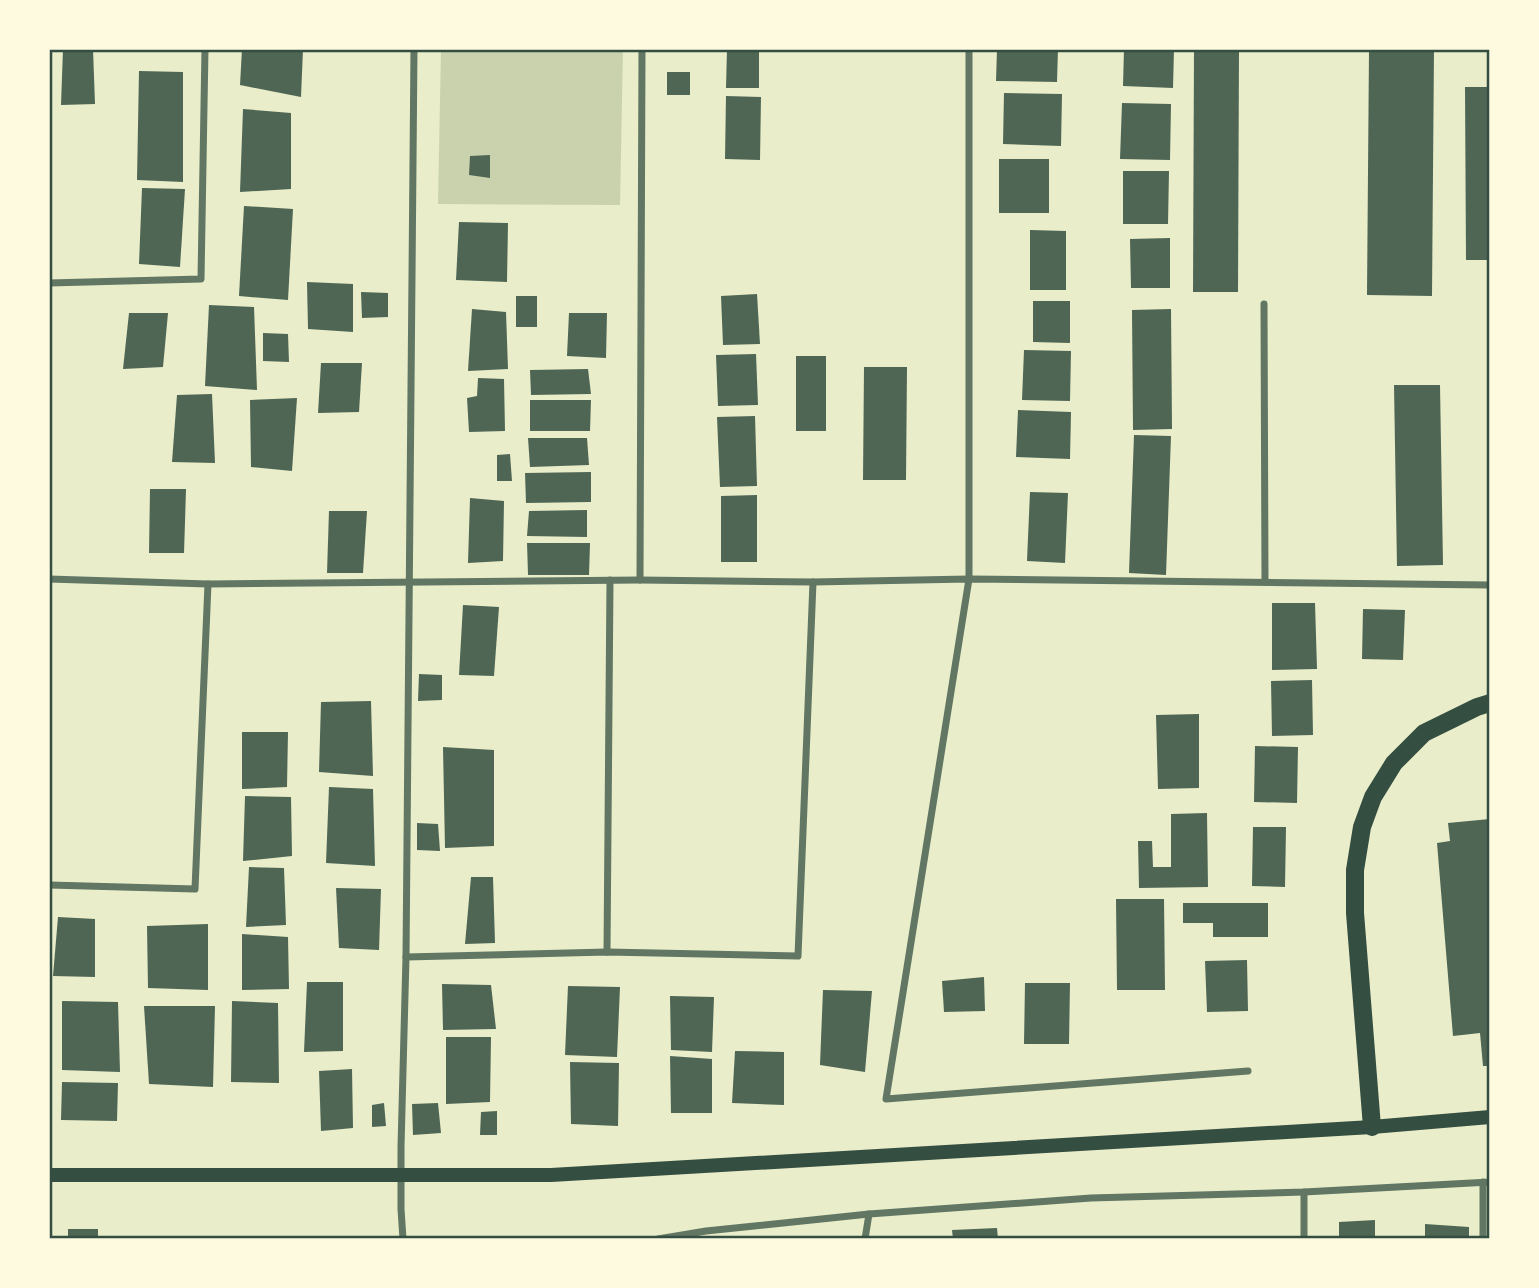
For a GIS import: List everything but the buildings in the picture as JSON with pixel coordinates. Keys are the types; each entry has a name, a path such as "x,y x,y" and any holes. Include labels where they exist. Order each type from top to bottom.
{"main road":[{"path":"1372,1127 1356,913 1356,870 1362,827 1373,797 1394,763 1424,733 1477,706 1490,703"},
{"path":"49,1175 551,1175 1372,1127 1490,1117"}],"street":[{"path":"49,284 201,279 205,49"},
{"path":"403,1239 401,1176 406,957 414,49"},
{"path":"640,580 642,49"},
{"path":"969,49 969,579 886,1098 1248,1071"},
{"path":"1264,304 1265,582"},
{"path":"49,579 208,584 969,579 1490,585"},
{"path":"607,952 610,580"},
{"path":"406,957 607,952 798,956 813,582"},
{"path":"49,885 195,889 208,584"},
{"path":"658,1239 706,1231 869,1214 1091,1198 1304,1192 1487,1182 1483,1239"},
{"path":"1304,1192 1304,1239"},
{"path":"865,1239 869,1214"}],"green space":[{"path":"441,49 623,49 620,205 438,204"}]}
